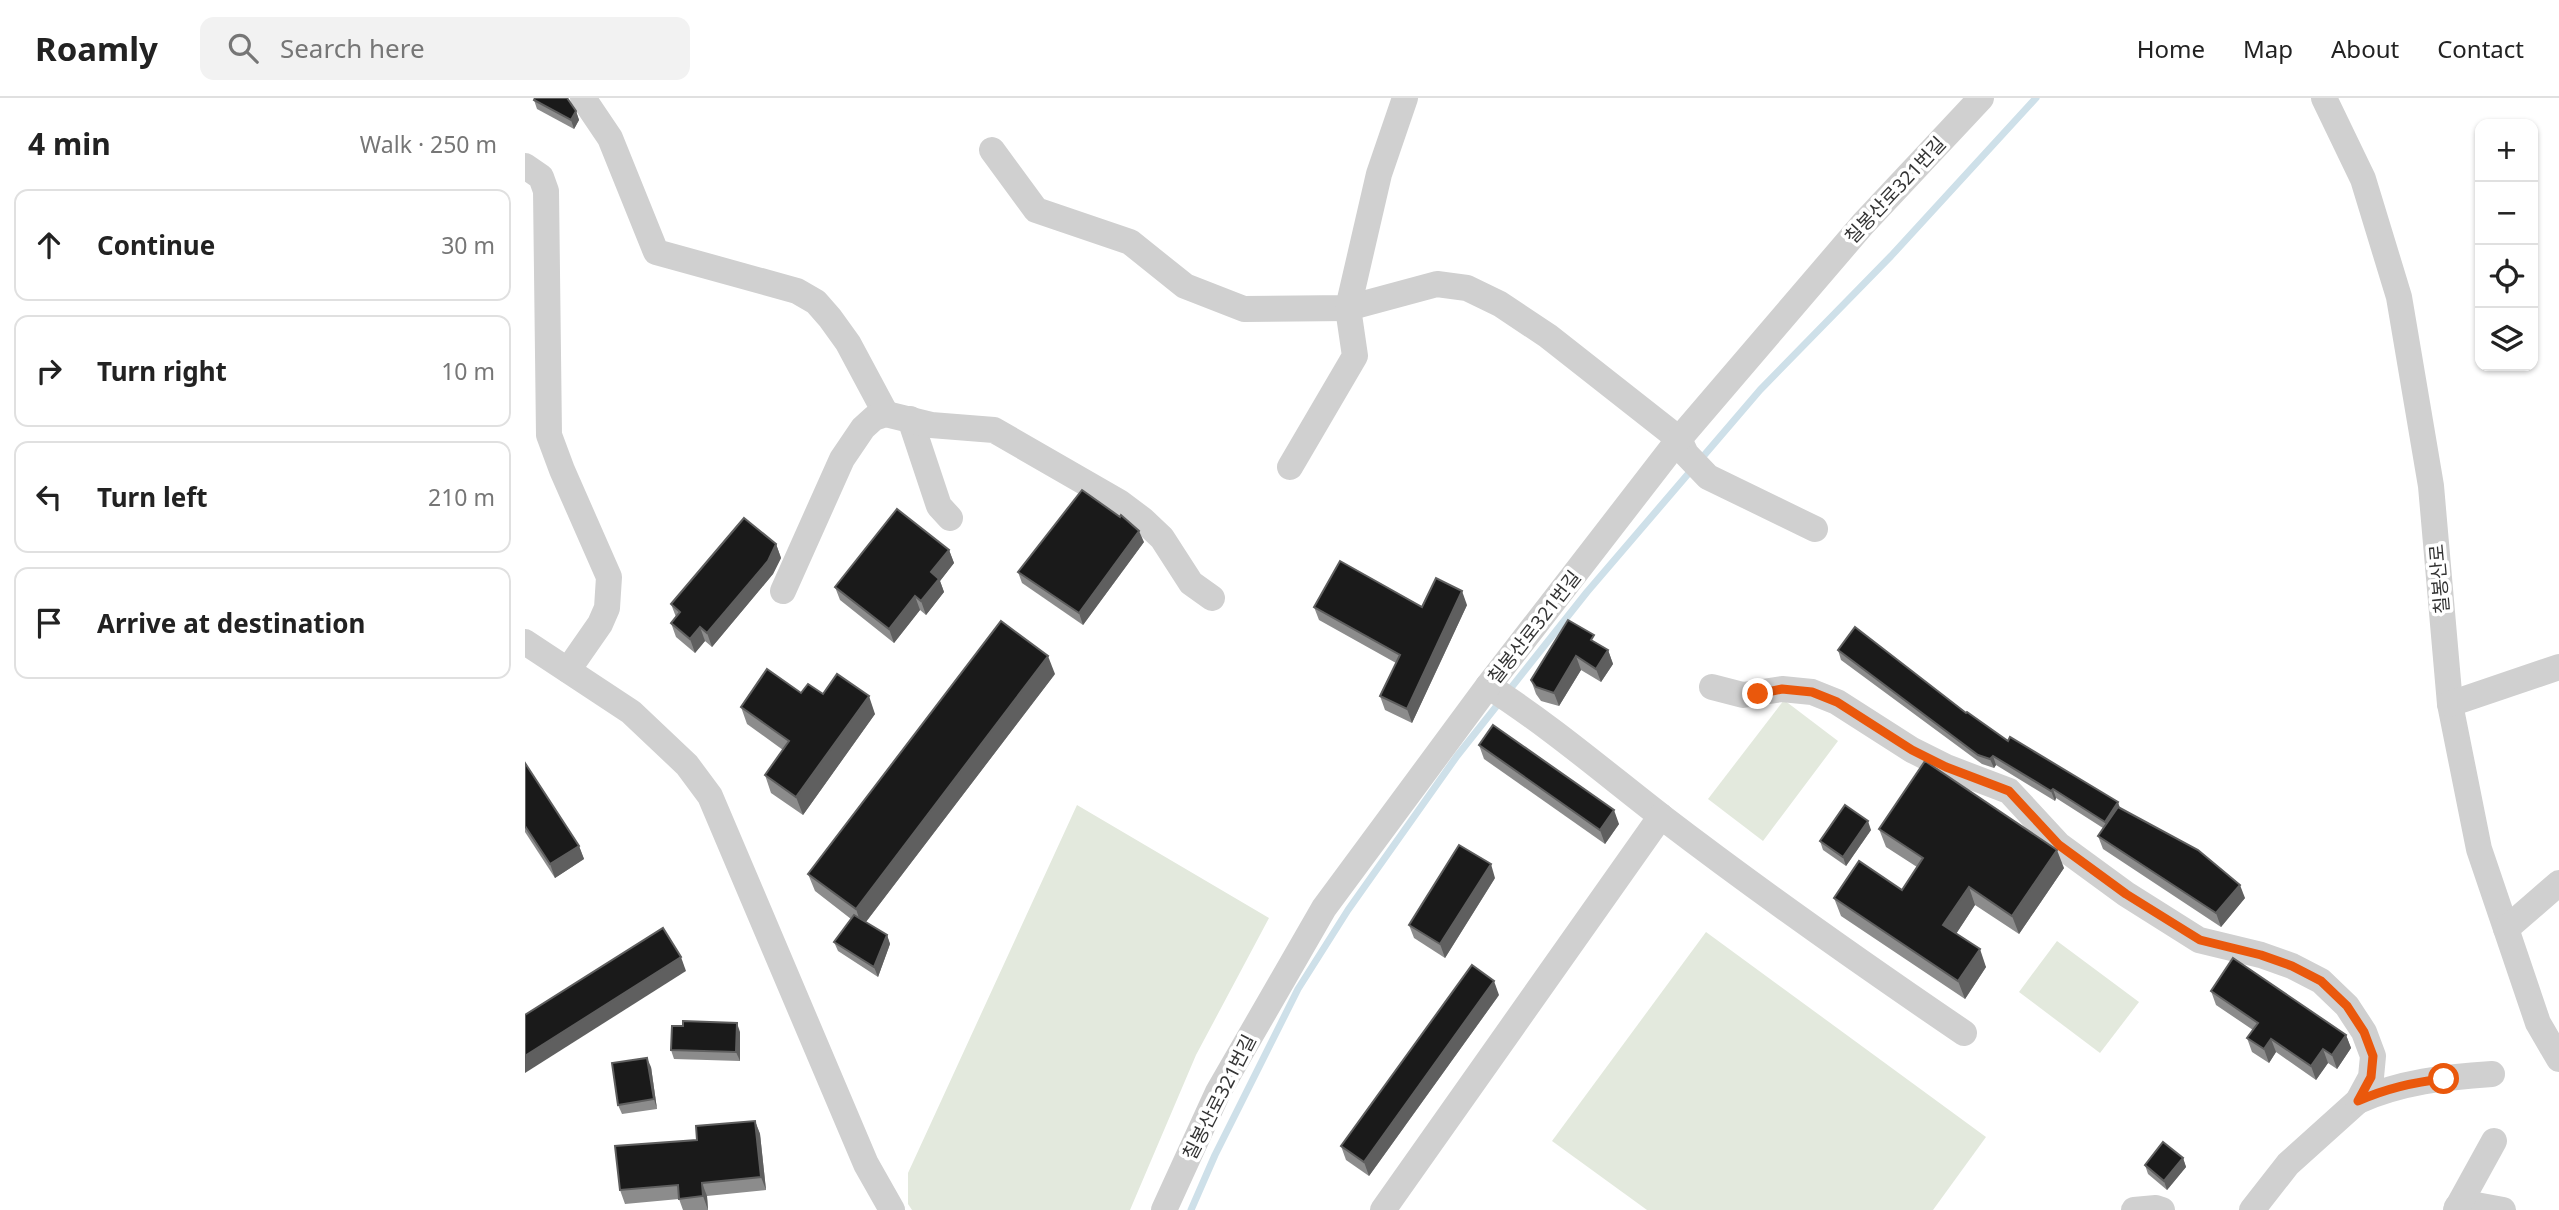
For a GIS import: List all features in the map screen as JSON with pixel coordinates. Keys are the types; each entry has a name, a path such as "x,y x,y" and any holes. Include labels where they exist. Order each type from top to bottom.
{"street":[{"path":"583,98 610,138 656,252 797,291 816,302 848,343 898,417 939,506 950,518"},
{"path":"1290,467 1355,356 1348,308 1379,174 1405,98"},
{"name":"칠봉산로321번길","path":"1164,1210 1218,1092 1324,908 1487,686 1863,224 1981,98"},
{"name":"칠봉산로","path":"2324,98 2363,179 2399,297 2431,486 2450,704 2479,849 2538,1023 2559,1059"},
{"path":"992,150 1036,210 1130,242 1185,286 1244,309 1348,308 1437,284 1467,288 1500,303 1548,336 1683,447 1708,477 1815,529"},
{"path":"525,166 541,177 546,191 549,435 610,577 610,594 604,616 568,670"},
{"path":"783,591 842,459 863,428 874,418 898,417 931,425 994,430 1108,496 1143,520 1162,538 1191,583 1212,598"},
{"path":"525,642 631,712 666,742 710,796 866,1164 892,1210"},
{"path":"2450,704 2559,667"},
{"path":"1487,686 1521,707 1809,928 1964,1032"},
{"path":"1712,687 1743,695 1782,689 1812,692 1837,702 1912,750 1946,767 2009,791 2059,845 2126,894 2200,940 2261,955 2292,966 2321,981 2347,1006 2364,1032 2373,1056 2371,1077 2358,1101"},
{"path":"1383,1210 1661,816"},
{"path":"2506,929 2559,883"},
{"path":"2252,1210 2288,1164 2358,1101 2386,1089 2413,1082 2492,1074"},
{"path":"2456,1208 2494,1141"},
{"path":"2456,1208 2476,1205 2503,1210"},
{"path":"2134,1210 2162,1210"}],"shaded area":[{"path":"1784,700 1838,741 1763,841 1708,799"},
{"path":"1077,805 1269,918 1196,1055 1130,1210 912,1210 908,1204 908,1173"},
{"path":"1706,932 1986,1137 1933,1210 1647,1210 1552,1141"},
{"path":"2057,941 2139,1002 2100,1053 2019,992"}],"building":[{"path":"567,98 576,111 571,120 534,100"},
{"path":"1082,490 1120,517 1121,515 1139,531 1079,613 1018,572"},
{"path":"897,509 949,550 931,572 939,579 921,601 915,596 889,629 835,587"},
{"path":"744,518 776,544 768,561 707,633 700,627 690,639 671,623 680,612 671,604"},
{"path":"1340,561 1422,607 1436,578 1462,591 1407,709 1380,696 1400,655 1314,607"},
{"path":"1568,620 1594,635 1591,640 1608,650 1596,669 1576,656 1554,693 1536,687 1531,680"},
{"path":"1001,621 1048,656 856,909 808,874"},
{"path":"1855,627 1966,713 2008,741 2010,737 2118,802 2105,822 1993,756 1990,759 1978,755 1838,650"},
{"path":"767,669 801,693 808,684 823,694 837,674 869,696 796,797 765,775 789,741 741,707"},
{"path":"1493,725 1614,810 1600,830 1479,745"},
{"path":"1925,761 2057,850 2012,916 1969,887 1943,925 1980,949 1958,981 1834,898 1859,861 1902,890 1923,858 1879,829"},
{"path":"525,763 579,846 550,864 525,826"},
{"path":"1845,805 1868,821 1843,857 1820,841"},
{"path":"2118,807 2198,850 2240,885 2216,913 2098,836"},
{"path":"1459,845 1491,864 1440,944 1409,925"},
{"path":"854,915 887,935 874,967 834,942"},
{"path":"663,928 681,957 525,1056 525,1015"},
{"path":"2233,958 2346,1035 2332,1055 2323,1049 2311,1066 2271,1039 2264,1049 2247,1038 2258,1023 2211,991"},
{"path":"1472,965 1494,981 1364,1162 1341,1146"},
{"path":"683,1021 737,1023 736,1052 671,1050 672,1026 683,1026"},
{"path":"647,1058 654,1099 618,1105 612,1063"},
{"path":"755,1121 761,1177 702,1183 703,1196 679,1199 678,1185 620,1190 615,1146 697,1140 696,1126"},
{"path":"2163,1142 2183,1158 2164,1181 2145,1165"}],"waterway":[{"path":"1191,1210 1215,1155 1298,989 1348,910 1457,756 1587,592 1760,390 1891,256 2036,98"}],"route":[{"path":"1758,694 1782,689 1812,692 1837,702 1912,750 1946,767 2009,791 2059,845 2126,894 2200,940 2261,955 2292,966 2321,981 2347,1006 2364,1032 2373,1056 2371,1077 2358,1101 2386,1089 2413,1082 2444,1079"}]}
